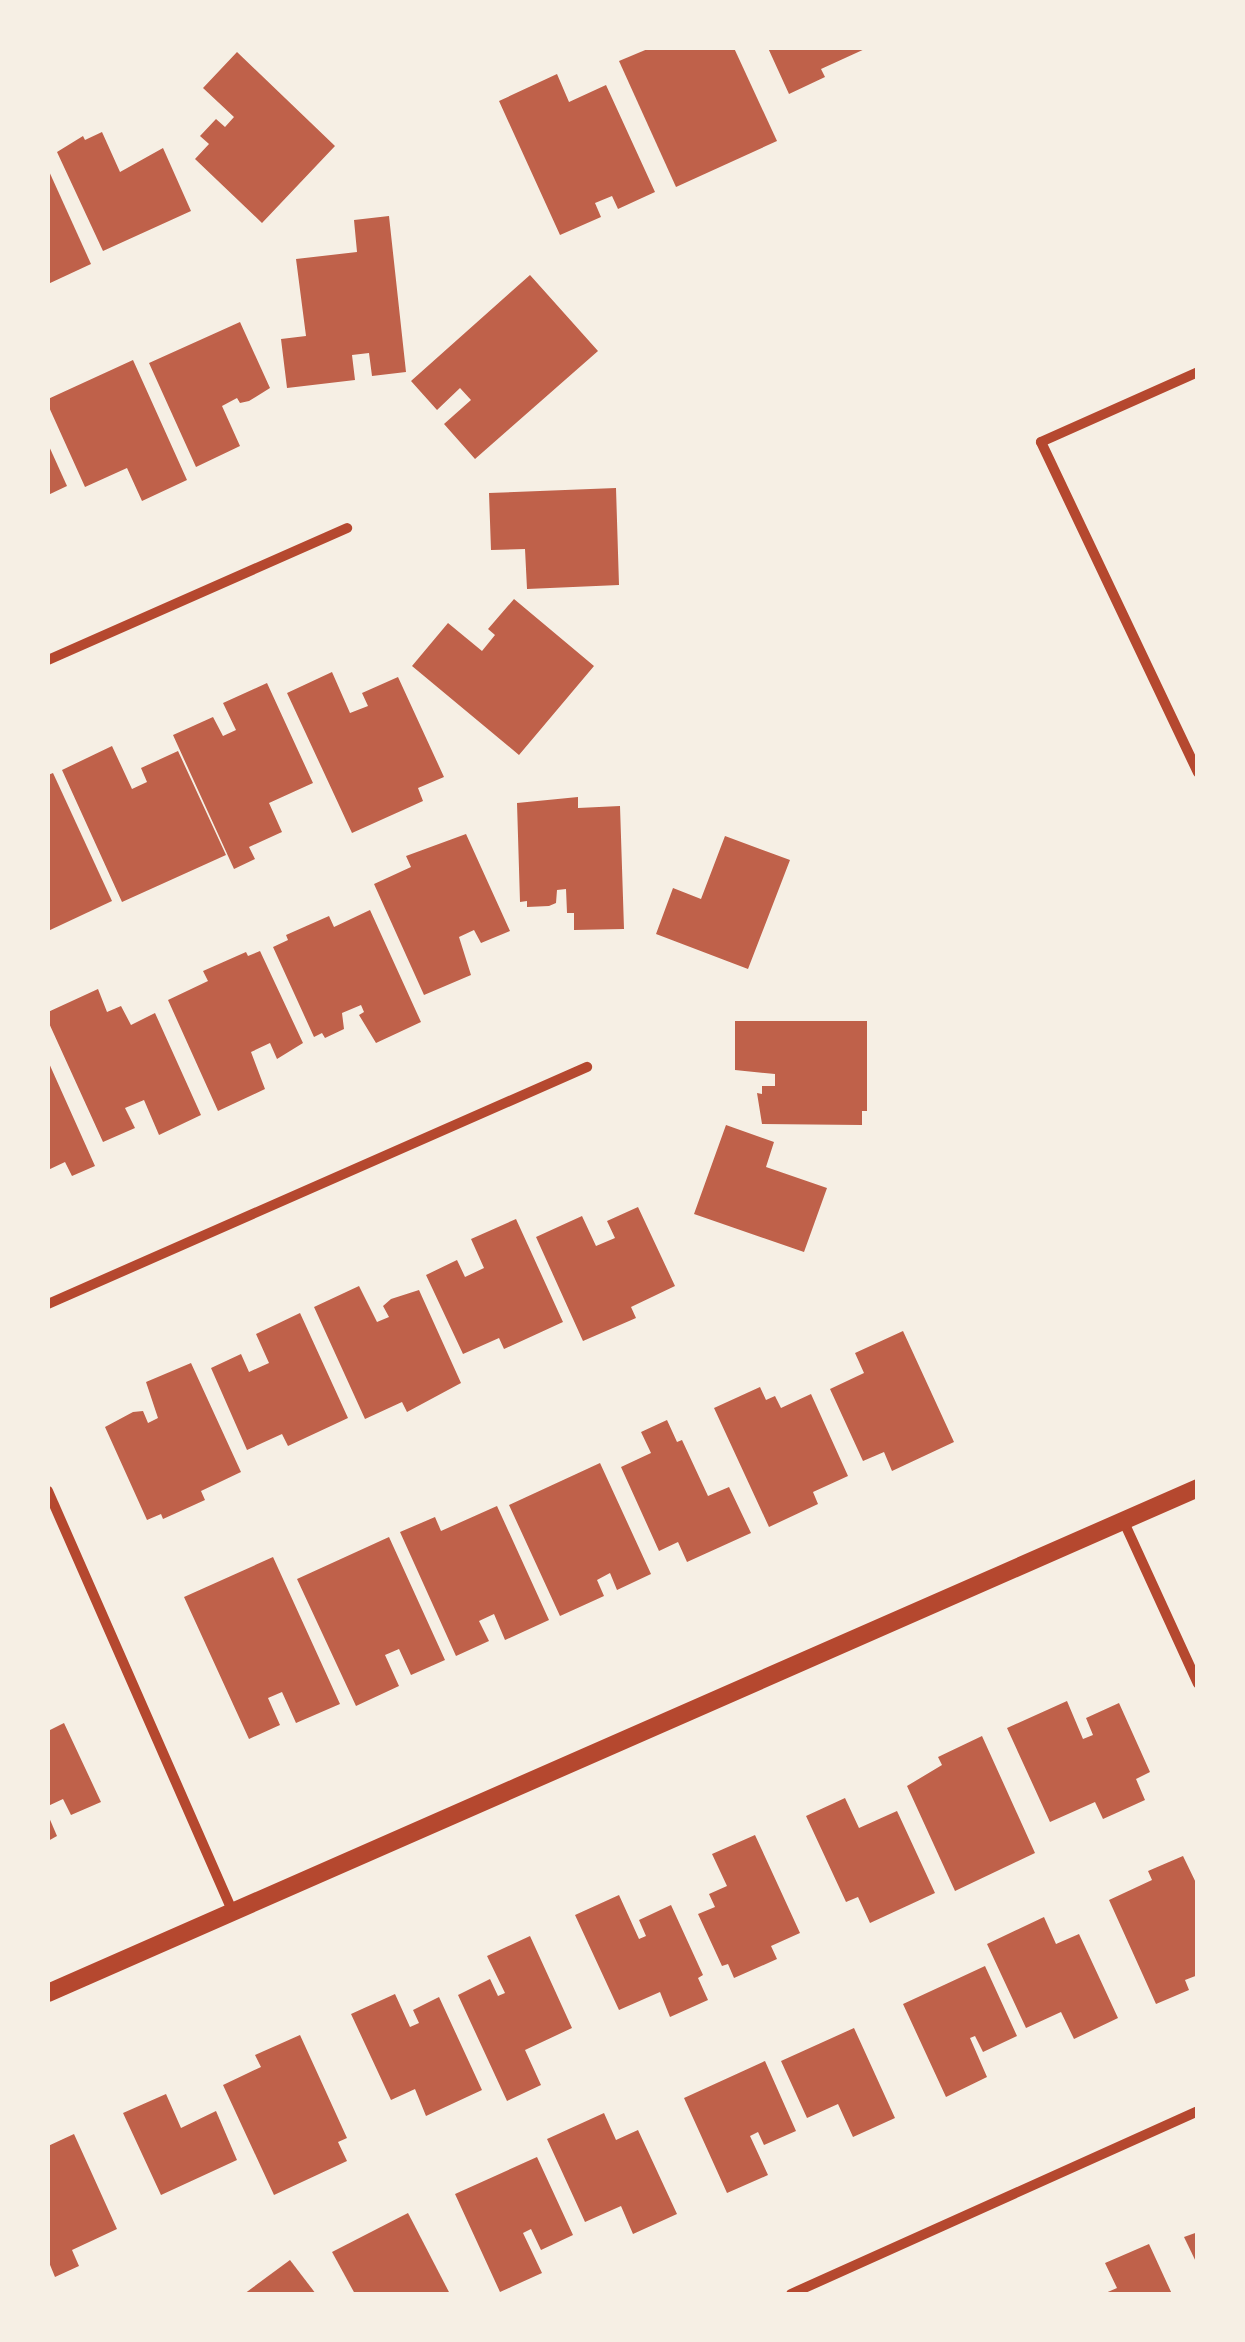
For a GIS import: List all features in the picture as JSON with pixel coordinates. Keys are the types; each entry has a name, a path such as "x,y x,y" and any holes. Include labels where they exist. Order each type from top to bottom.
{"street":[{"path":"1198,372 1040,442 1198,773"},
{"path":"48,660 347,528"},
{"path":"48,1304 587,1067"},
{"path":"48,1993 1198,1488"},
{"path":"48,1491 232,1912"},
{"path":"1123,1520 1198,1684"},
{"path":"791,2294 1198,2111"}],"building":[{"path":"650,48 734,48 777,141 676,187 619,61"},
{"path":"768,48 867,48 821,69 825,77 789,94"},
{"path":"237,52 335,146 262,223 195,159 209,144 200,136 216,119 225,127 234,117 203,88"},
{"path":"557,74 569,102 606,85 655,192 618,209 612,196 595,203 601,217 560,235 499,101"},
{"path":"102,132 120,172 163,148 191,211 103,251 57,152 83,136 85,140"},
{"path":"48,169 91,264 48,284"},
{"path":"389,216 406,372 372,376 369,353 352,355 355,380 287,388 281,339 306,336 296,259 357,252 354,220"},
{"path":"530,275 598,351 475,459 444,424 471,400 460,388 437,410 411,381"},
{"path":"240,322 270,388 249,401 240,403 237,398 222,406 240,446 196,467 149,363"},
{"path":"133,360 187,480 142,501 127,468 85,487 48,405 48,399"},
{"path":"48,444 67,486 48,495"},
{"path":"616,488 619,585 527,589 525,549 491,550 489,493"},
{"path":"514,599 594,666 519,755 412,666 448,623 482,651 495,635 488,629"},
{"path":"332,672 350,713 368,706 362,693 398,677 444,777 418,788 423,801 352,833 287,693"},
{"path":"267,683 313,783 269,803 282,832 249,847 255,859 234,869 173,735 213,717 223,736 236,730 223,703"},
{"path":"112,746 132,789 147,782 141,768 178,751 226,855 122,902 62,770"},
{"path":"53,773 112,901 48,931 48,775"},
{"path":"578,797 578,808 620,806 624,929 574,930 574,913 567,913 566,889 557,890 556,903 549,906 527,907 527,901 520,902 517,803"},
{"path":"466,834 510,931 481,943 474,930 459,937 471,975 424,995 374,884 411,867 406,856"},
{"path":"725,836 790,860 748,969 656,934 673,888 701,899"},
{"path":"370,910 421,1022 376,1043 359,1015 364,1012 361,1005 342,1013 344,1029 325,1038 322,1033 314,1037 273,947 288,940 286,935 329,916 334,927"},
{"path":"260,951 303,1043 277,1059 270,1043 251,1052 265,1089 218,1111 168,1000 208,981 203,971 246,952 248,956"},
{"path":"98,989 107,1012 121,1006 131,1025 155,1013 201,1115 159,1135 144,1100 125,1108 135,1128 103,1142 48,1021 48,1012"},
{"path":"735,1021 867,1021 867,1111 862,1111 862,1125 762,1124 757,1093 762,1094 762,1086 775,1086 775,1074 735,1070"},
{"path":"48,1061 95,1166 72,1176 65,1162 48,1170"},
{"path":"726,1125 774,1142 766,1167 827,1188 804,1252 694,1214"},
{"path":"638,1207 675,1286 631,1307 636,1318 583,1341 536,1237 582,1216 596,1246 615,1238 607,1221"},
{"path":"516,1219 563,1322 504,1349 499,1338 463,1354 426,1275 457,1260 465,1277 484,1268 471,1239"},
{"path":"359,1286 377,1322 389,1317 383,1306 391,1299 419,1290 461,1383 407,1412 402,1402 365,1419 314,1307"},
{"path":"300,1313 348,1418 288,1446 282,1434 247,1450 211,1368 241,1354 249,1372 269,1363 256,1334"},
{"path":"903,1331 954,1442 892,1471 884,1452 863,1461 830,1389 864,1373 855,1353"},
{"path":"191,1363 241,1472 201,1491 205,1500 163,1519 161,1514 147,1520 105,1427 133,1412 143,1411 148,1423 158,1418 146,1382"},
{"path":"760,1387 766,1400 775,1396 781,1408 811,1394 848,1476 813,1492 818,1504 769,1527 714,1408"},
{"path":"667,1420 677,1442 682,1440 708,1496 729,1487 751,1533 687,1562 678,1542 659,1551 621,1467 651,1453 641,1432"},
{"path":"600,1463 651,1574 617,1590 610,1573 597,1580 604,1596 560,1616 509,1505"},
{"path":"497,1506 549,1620 505,1640 494,1614 479,1621 489,1641 456,1656 400,1532 435,1517 441,1531"},
{"path":"389,1537 445,1660 411,1675 399,1649 385,1655 399,1686 356,1706 297,1579"},
{"path":"273,1557 340,1704 296,1723 282,1692 268,1698 280,1725 249,1739 184,1597"},
{"path":"1067,1701 1083,1739 1093,1735 1086,1718 1119,1703 1150,1772 1136,1779 1145,1800 1103,1819 1095,1802 1050,1822 1007,1728"},
{"path":"64,1723 101,1802 71,1815 63,1799 48,1806 48,1731"},
{"path":"982,1736 1035,1853 955,1891 907,1786 942,1765 938,1757"},
{"path":"845,1798 859,1828 897,1811 935,1893 870,1923 858,1897 846,1902 806,1816"},
{"path":"48,1815 57,1836 48,1841"},
{"path":"755,1835 800,1933 771,1946 777,1959 734,1978 728,1964 722,1966 698,1914 715,1907 709,1894 727,1886 712,1854"},
{"path":"1183,1856 1198,1887 1198,1975 1185,1980 1189,1990 1156,2004 1109,1900 1152,1880 1148,1871"},
{"path":"619,1895 639,1939 646,1936 639,1920 671,1905 703,1975 698,1978 708,2000 670,2017 660,1992 619,2010 575,1915"},
{"path":"1044,1917 1056,1944 1079,1934 1118,2018 1074,2039 1061,2012 1026,2028 987,1944"},
{"path":"530,1936 572,2028 525,2050 541,2085 507,2101 458,1995 490,1979 498,1996 505,1993 487,1956"},
{"path":"985,1966 1017,2036 983,2052 975,2036 970,2038 987,2077 946,2097 903,2004"},
{"path":"395,1994 410,2027 419,2023 413,2010 439,1997 482,2090 426,2116 415,2089 391,2100 351,2014"},
{"path":"854,2028 895,2118 853,2137 838,2104 807,2118 781,2061"},
{"path":"300,2035 347,2138 338,2142 347,2161 274,2195 223,2085 261,2067 255,2055"},
{"path":"765,2061 796,2131 764,2145 758,2132 750,2136 768,2175 727,2193 684,2098"},
{"path":"166,2094 181,2128 216,2111 237,2160 161,2195 123,2113"},
{"path":"604,2113 616,2140 638,2130 677,2214 633,2234 621,2206 585,2222 547,2139"},
{"path":"74,2134 117,2229 72,2250 79,2266 55,2277 48,2260 48,2146"},
{"path":"537,2157 573,2235 541,2250 531,2229 523,2233 542,2273 500,2292 455,2194"},
{"path":"408,2213 450,2294 355,2294 332,2252"},
{"path":"1198,2232 1198,2266 1184,2237"},
{"path":"1149,2244 1172,2294 1103,2294 1117,2288 1105,2263"},
{"path":"290,2260 316,2294 244,2294"}]}
